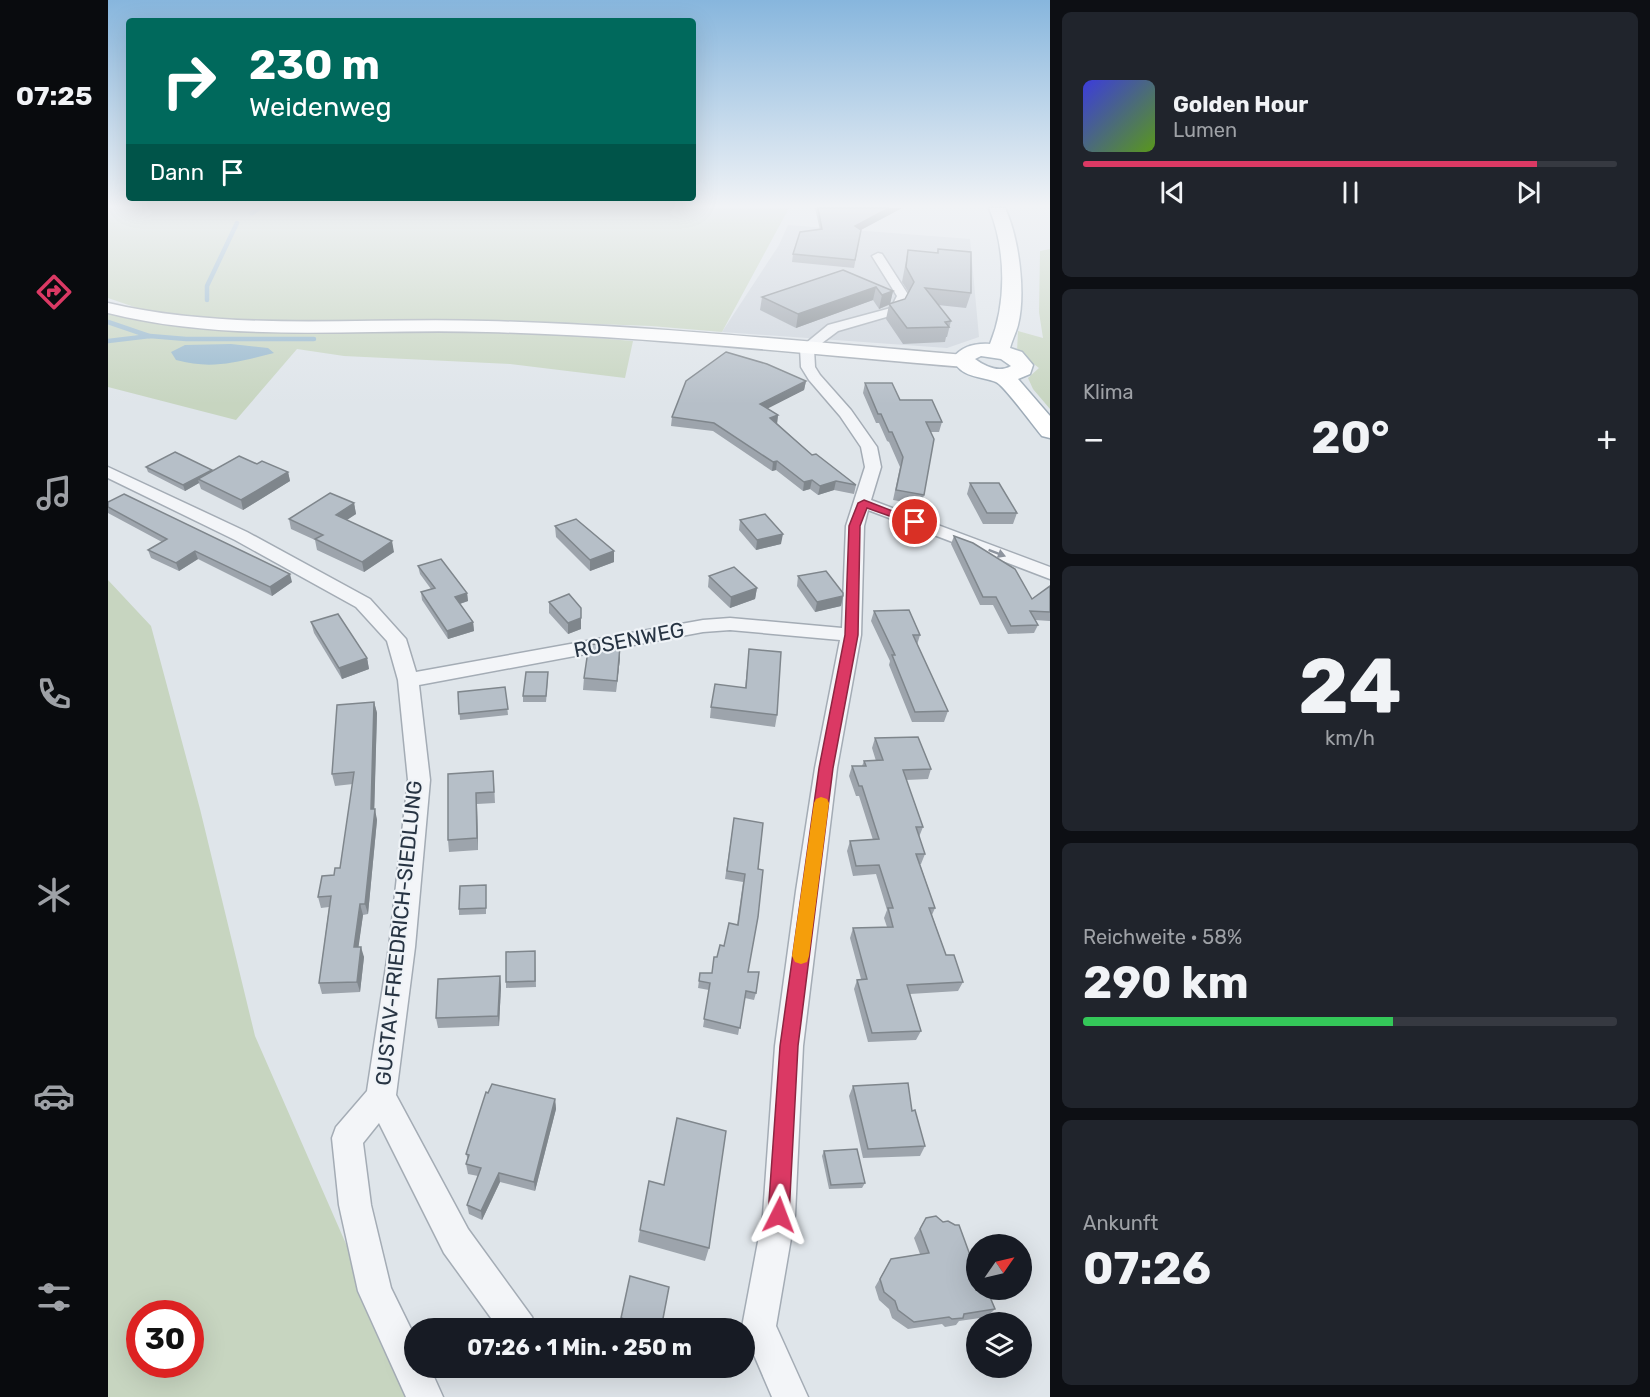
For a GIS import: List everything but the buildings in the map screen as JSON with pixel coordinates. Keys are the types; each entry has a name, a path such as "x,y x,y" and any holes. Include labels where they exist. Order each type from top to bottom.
{"main road":[{"path":"998,351 1008,324 1009,273"},
{"path":"108,308 148,318 212,325 484,326 573,329 965,361 976,370 1003,375 1018,372 1022,365 1015,357 998,351 972,352 967,354 965,361"},
{"path":"1003,375 1050,431"}],"street":[{"path":"755,1318 779,1215 789,1046 826,768 852,635 855,526 864,503 873,466 869,447 846,413 808,367 807,348 827,332 844,324 870,319 896,310 903,296 889,273"},
{"name":"GUSTAV-FRIEDRICH-SIEDLUNG","path":"108,472 241,536 363,603 396,639 408,680 418,780 402,947 381,1096 347,1138 355,1205 375,1292 425,1397"},
{"path":"864,503 1050,573"},
{"name":"ROSENWEG","path":"408,680 703,626 730,624 852,635"},
{"name":"GUSTAV-FRIEDRICH-SIEDLUNG","path":"381,1096 456,1241 512,1318"},
{"path":"755,1334 790,1397"}],"shaded area":[{"path":"761,273 973,273 979,337 947,348 722,332"}],"green space":[{"path":"108,273 754,273 722,332 651,326 515,321 246,324 152,313 108,298"},
{"path":"1040,273 1050,273 1050,409 1033,389 1028,378 1039,368 1017,351 1018,331 1043,338 1039,312"},
{"path":"108,314 167,325 318,332 522,332 633,341 625,378 510,364 344,356 297,349 236,420 108,387"},
{"path":"108,580 151,626 200,809 255,1036 413,1397 108,1397"}],"water":[{"path":"231,344 268,348 274,353 213,365 176,360 171,352 185,345"}],"waterway":[{"path":"207,300 207,286 213,273"},
{"path":"108,322 149,336"},
{"path":"108,341 150,336 186,339 314,339"}],"slow traffic":[{"path":"801,956 821,803"}],"route":[{"path":"779,1215 789,1046 826,768 852,635 855,526 864,503 915,522"}]}
